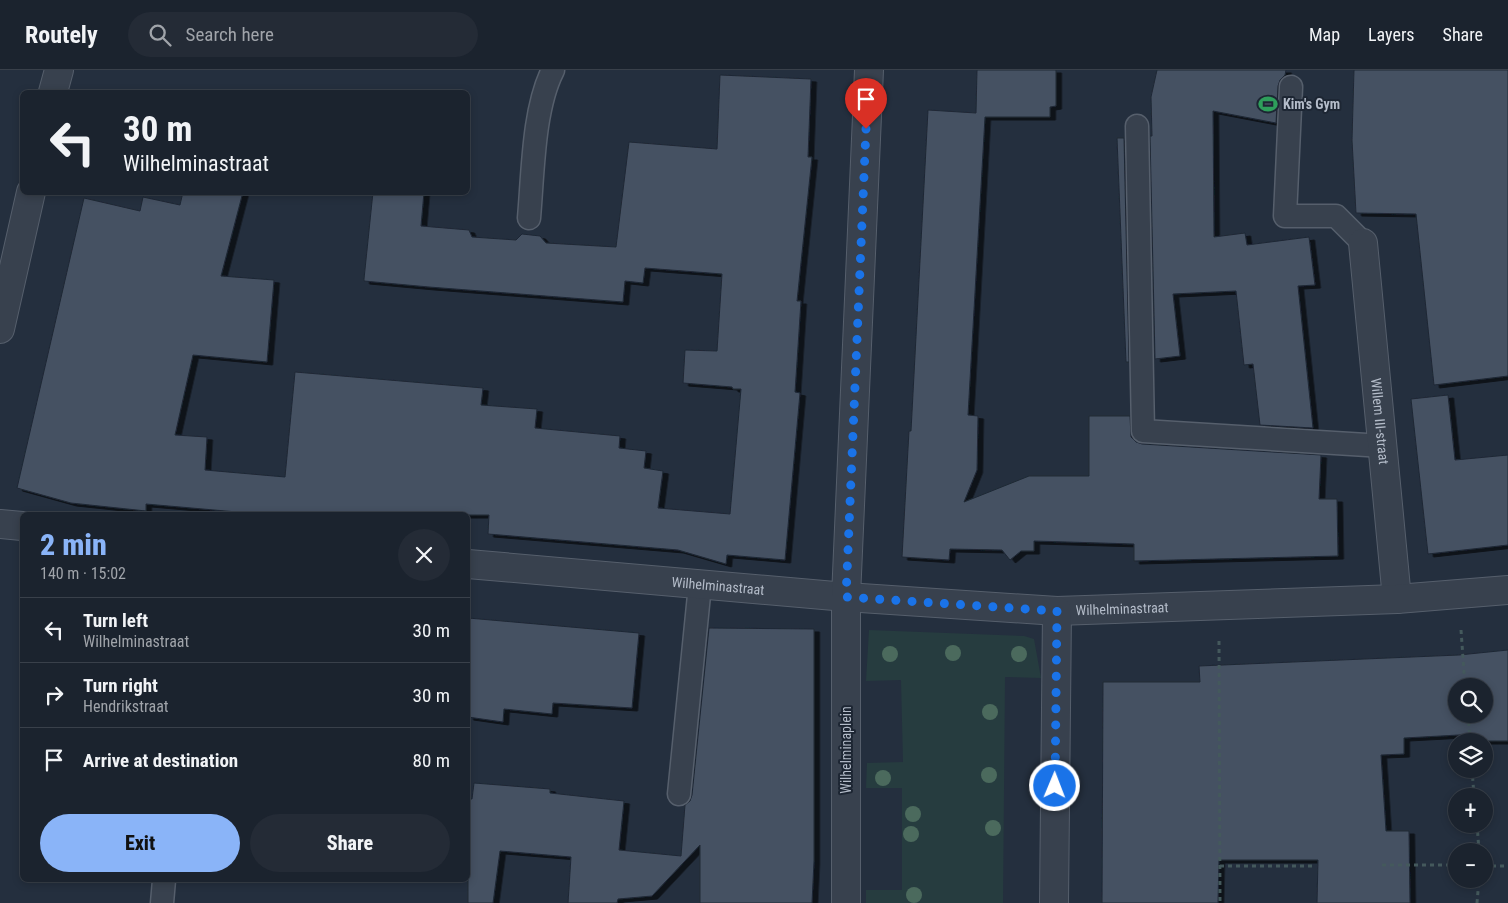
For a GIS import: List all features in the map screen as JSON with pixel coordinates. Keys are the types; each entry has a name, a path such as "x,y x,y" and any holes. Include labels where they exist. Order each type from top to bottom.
{"street":[{"path":"54,90 58,70"},
{"name":"Wilhelminaplein","path":"846,903 846,597 869,70"},
{"path":"0,329 30,195"},
{"name":"Willem III-straat","path":"1363,242 1397,599"},
{"path":"0,524 20,526"},
{"name":"Wilhelminastraat","path":"470,564 846,597 1057,611 1397,599 1508,590"},
{"path":"1054,903 1057,611"}],"lane":[{"path":"529,218 539,111 553,70"},
{"path":"1291,87 1285,216 1336,216 1363,242"},
{"path":"1137,126 1143,431 1383,446"},
{"path":"679,794 700,584"},
{"path":"162,903 164,882"}],"path":[{"path":"1458,594 1465,678"},
{"path":"1218,605 1220,903"},
{"path":"1382,865 1448,865"},
{"path":"1220,866 1313,866"},
{"path":"1493,866 1508,866"},
{"path":"1477,903 1478,888"}],"green space":[{"path":"869,630 1024,636 1034,639 1041,678 1005,677 1003,903 866,903 866,890 902,890 902,788 866,788 867,763 903,762 901,680 866,681"}],"building":[{"path":"977,70 1056,70 1056,106 1050,107 1050,117 985,117 968,415 978,416 977,470 964,502 1029,476 1089,476 1089,416 1130,416 1131,437 1136,442 1142,444 1321,455 1319,499 1337,499 1338,556 1134,561 1134,544 1034,541 1034,551 1021,551 1010,560 1002,550 950,549 949,560 902,557 909,431 911,431 928,110 976,113"},
{"path":"1157,70 1286,70 1278,86 1276,123 1213,111 1214,237 1245,233 1247,245 1309,237 1315,285 1298,286 1313,428 1260,425 1253,364 1244,365 1236,291 1173,294 1180,356 1155,359 1150,136 1152,136 1151,97"},
{"path":"1354,70 1508,70 1508,376 1434,385 1416,214 1356,213 1352,140"},
{"path":"720,75 811,79 808,157 812,157 797,301 801,301 795,392 800,393 785,560 727,555 726,564 678,550 488,534 489,515 470,515 470,512 237,512 146,504 146,511 71,503 17,488 84,198 140,211 143,197 180,205 182,195 242,195 221,276 274,280 267,362 193,355 175,435 207,437 205,470 285,477 295,372 483,388 481,405 537,409 535,428 620,436 619,448 646,451 644,468 663,471 658,508 730,514 741,389 683,383 685,350 717,351 722,274 645,268 643,283 625,281 623,302 364,281 373,195 424,195 421,226 469,230 472,237 516,240 522,234 540,236 546,243 616,247 629,142 717,149"},
{"path":"1117,138 1124,138 1129,362 1126,362"},
{"path":"1448,395 1455,460 1508,455 1508,545 1428,554 1411,399"},
{"path":"470,618 639,633 632,708 553,703 552,714 504,709 503,722 470,717"},
{"path":"709,628 814,629 814,861 812,903 700,903 700,845 652,896 618,899 617,903 568,903 571,857 500,851 493,903 468,903 468,882 470,882 470,799 472,799 474,783 550,789 550,793 624,801 619,850 681,856 685,805 690,801"},
{"path":"1508,650 1508,741 1493,741 1493,733 1448,733 1448,736 1404,738 1404,754 1381,755 1386,831 1409,831 1410,903 1317,903 1318,860 1219,860 1218,903 1102,903 1103,682 1200,682 1199,666 1459,655"}],"place":[{"name":"Kim's Gym","path":"1268,104"}],"route":[{"path":"866,129 846,597 1057,611 1055,786"}]}
